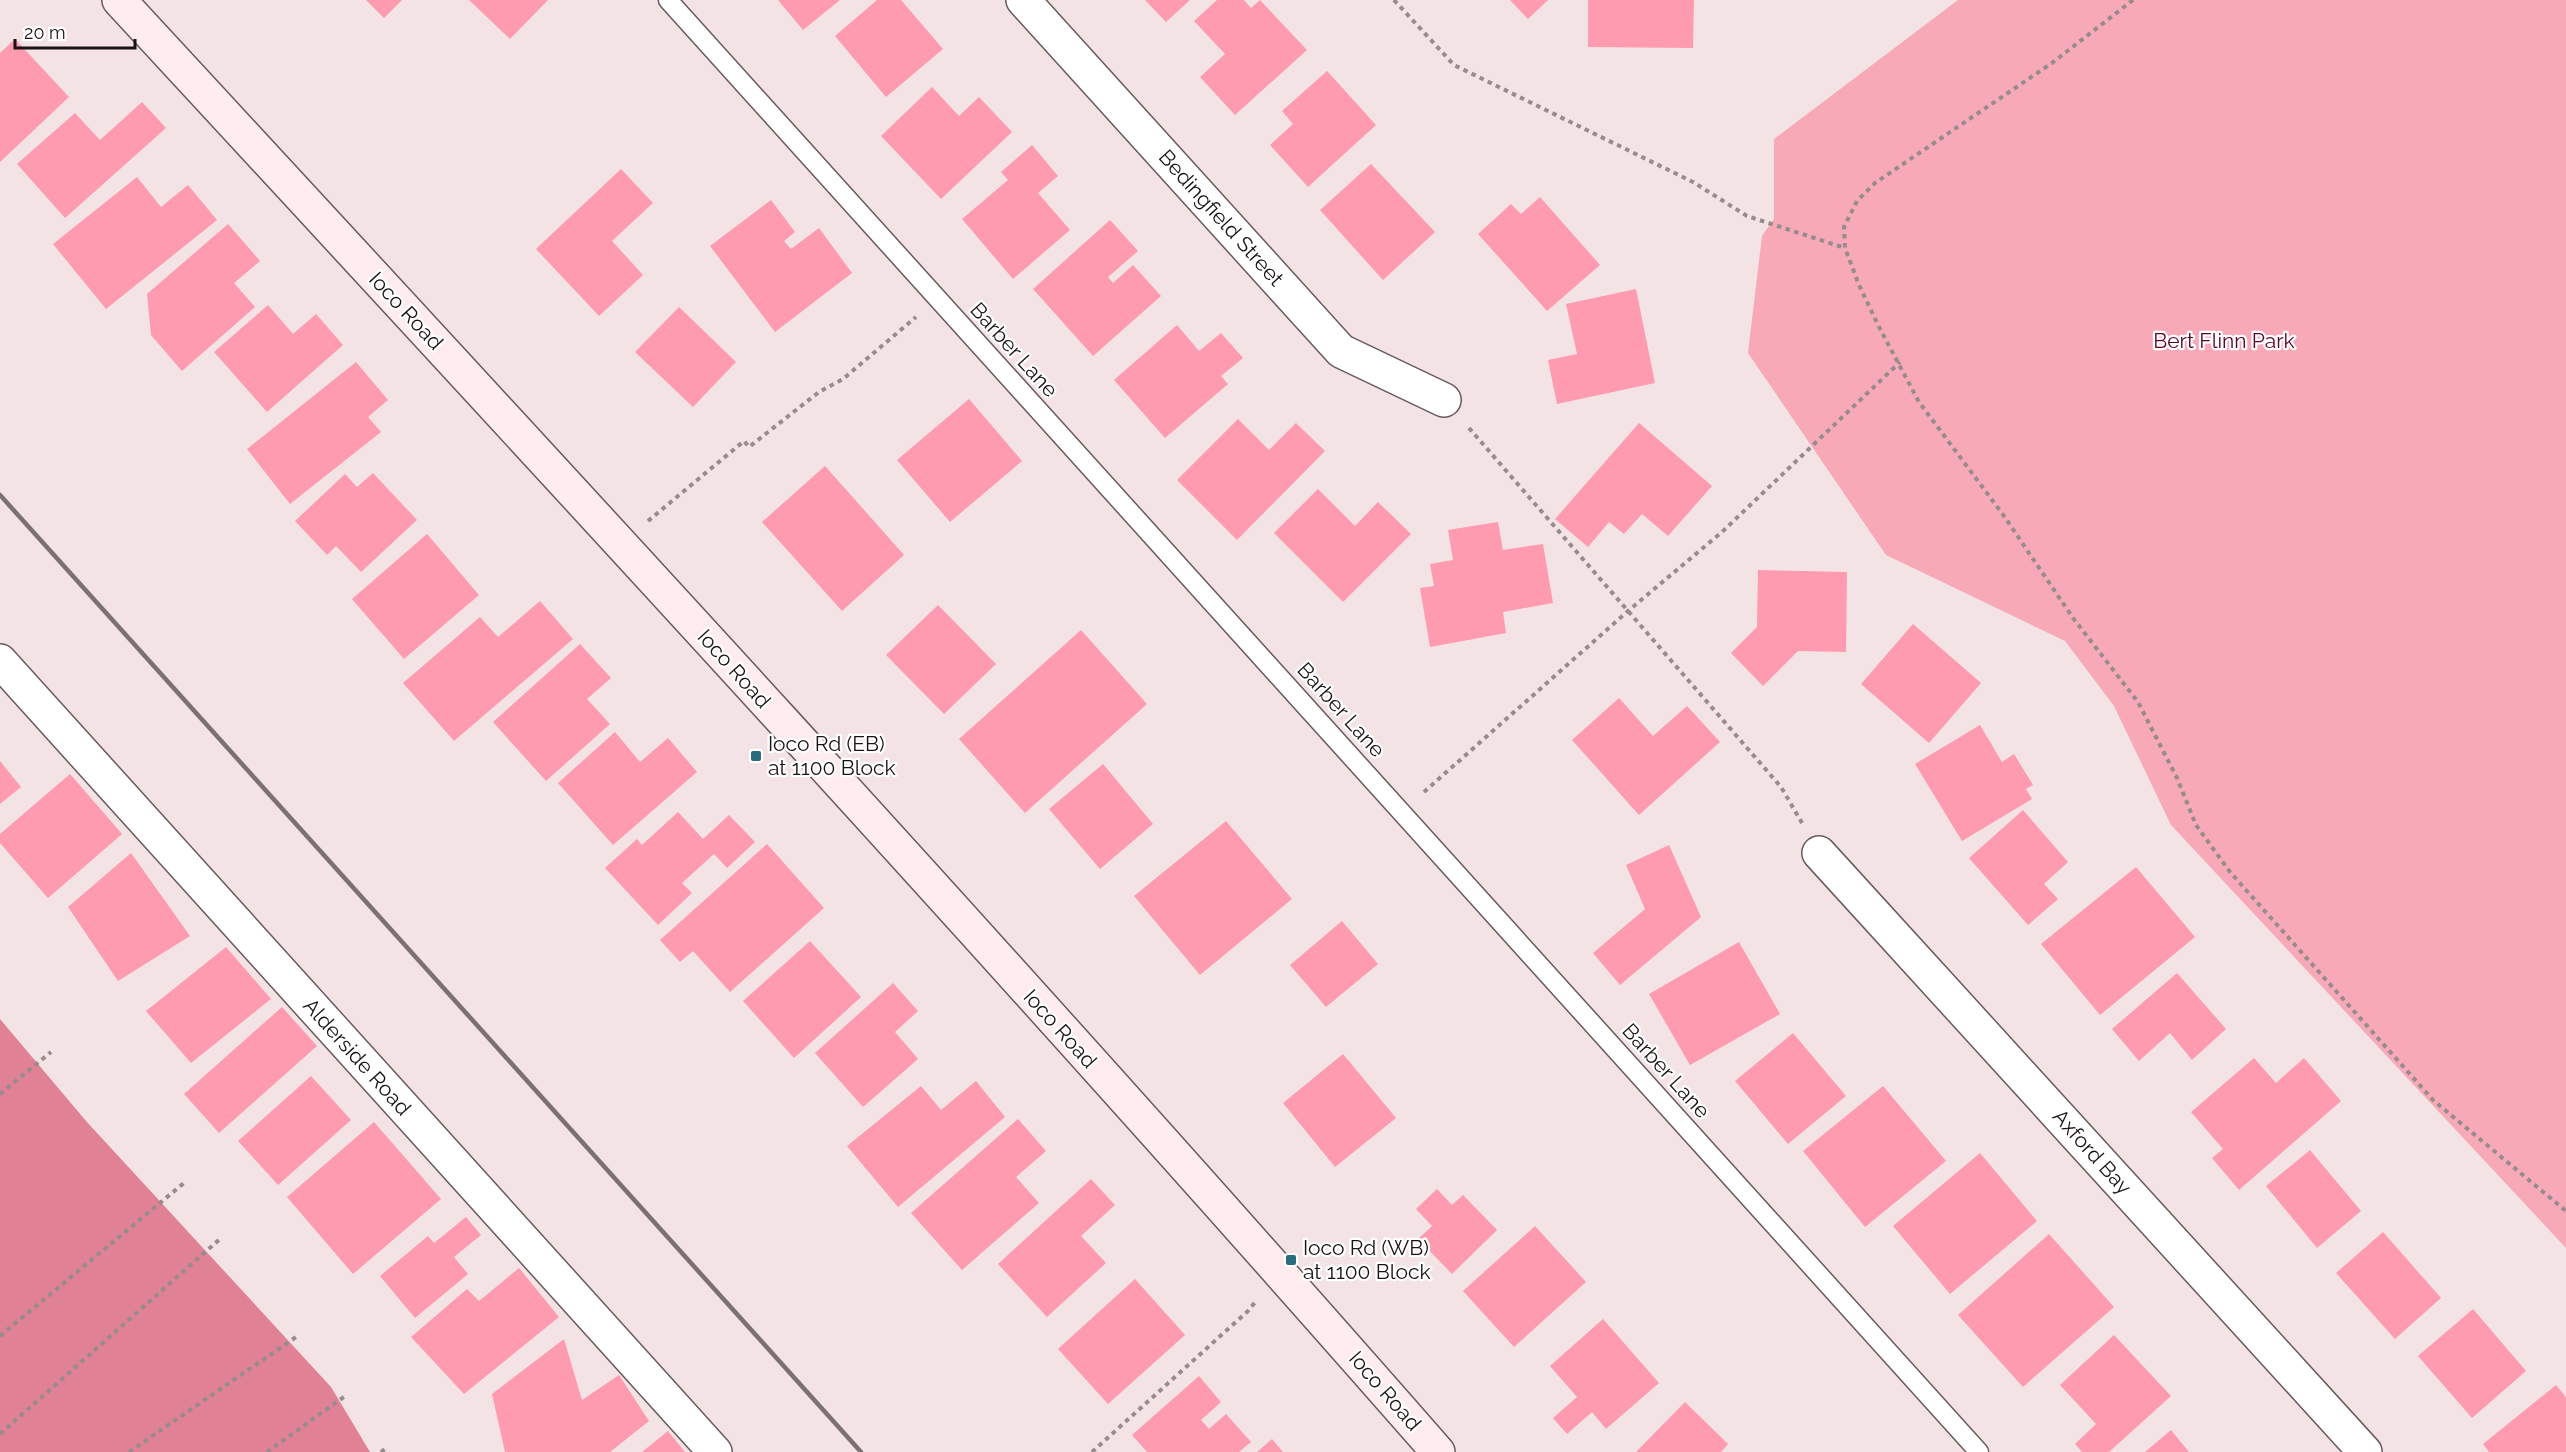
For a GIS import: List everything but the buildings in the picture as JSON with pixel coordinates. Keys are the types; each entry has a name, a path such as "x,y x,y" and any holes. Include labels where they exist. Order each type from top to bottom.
{"main road":[{"name":"Ioco Road","path":"119,0 640,564 1280,1272 1438,1452"}],"street":[{"name":"Bedingfield Street","path":"1023,0 1341,351 1444,400"},
{"name":"Alderside Road","path":"0,661 715,1452"},
{"name":"Axford Bay","path":"1819,853 2365,1452"}],"lane":[{"name":"Barber Lane","path":"668,0 1979,1452"}],"path":[{"path":"1394,0 1454,65 1693,182 1747,216 1845,248"},
{"path":"2133,0 2052,63 1875,183 1857,201 1844,227 1845,248 1859,285 1919,402 2004,516 2073,618 2138,702 2177,778 2196,825 2230,872 2433,1100 2566,1211"},
{"path":"646,523 744,441 748,447 819,392 843,379 890,340"},
{"path":"1426,791 1628,610 1722,532 1900,362"},
{"path":"1444,400 1781,787 1819,853"},
{"path":"0,1094 51,1052"},
{"path":"0,1336 184,1183"},
{"path":"0,1434 221,1238"},
{"path":"1092,1452 1248,1311 1280,1272"},
{"path":"129,1452 299,1335"},
{"path":"267,1452 345,1396"},
{"path":"381,1452 386,1448"}],"green space":[{"name":"Bert Flinn Park","path":"1958,0 2566,0 2566,1248 2171,825 2114,706 2065,641 1886,555 1748,353 1762,236 1774,219 1774,139"}],"shaded area":[{"path":"0,1019 86,1121 331,1387 370,1452 0,1452"}],"railway":[{"path":"0,495 861,1452"}],"place":[{"name":"Ioco Rd (EB) at 1100 Block","path":"756,756"},
{"name":"Ioco Rd (WB) at 1100 Block","path":"1291,1260"}]}
